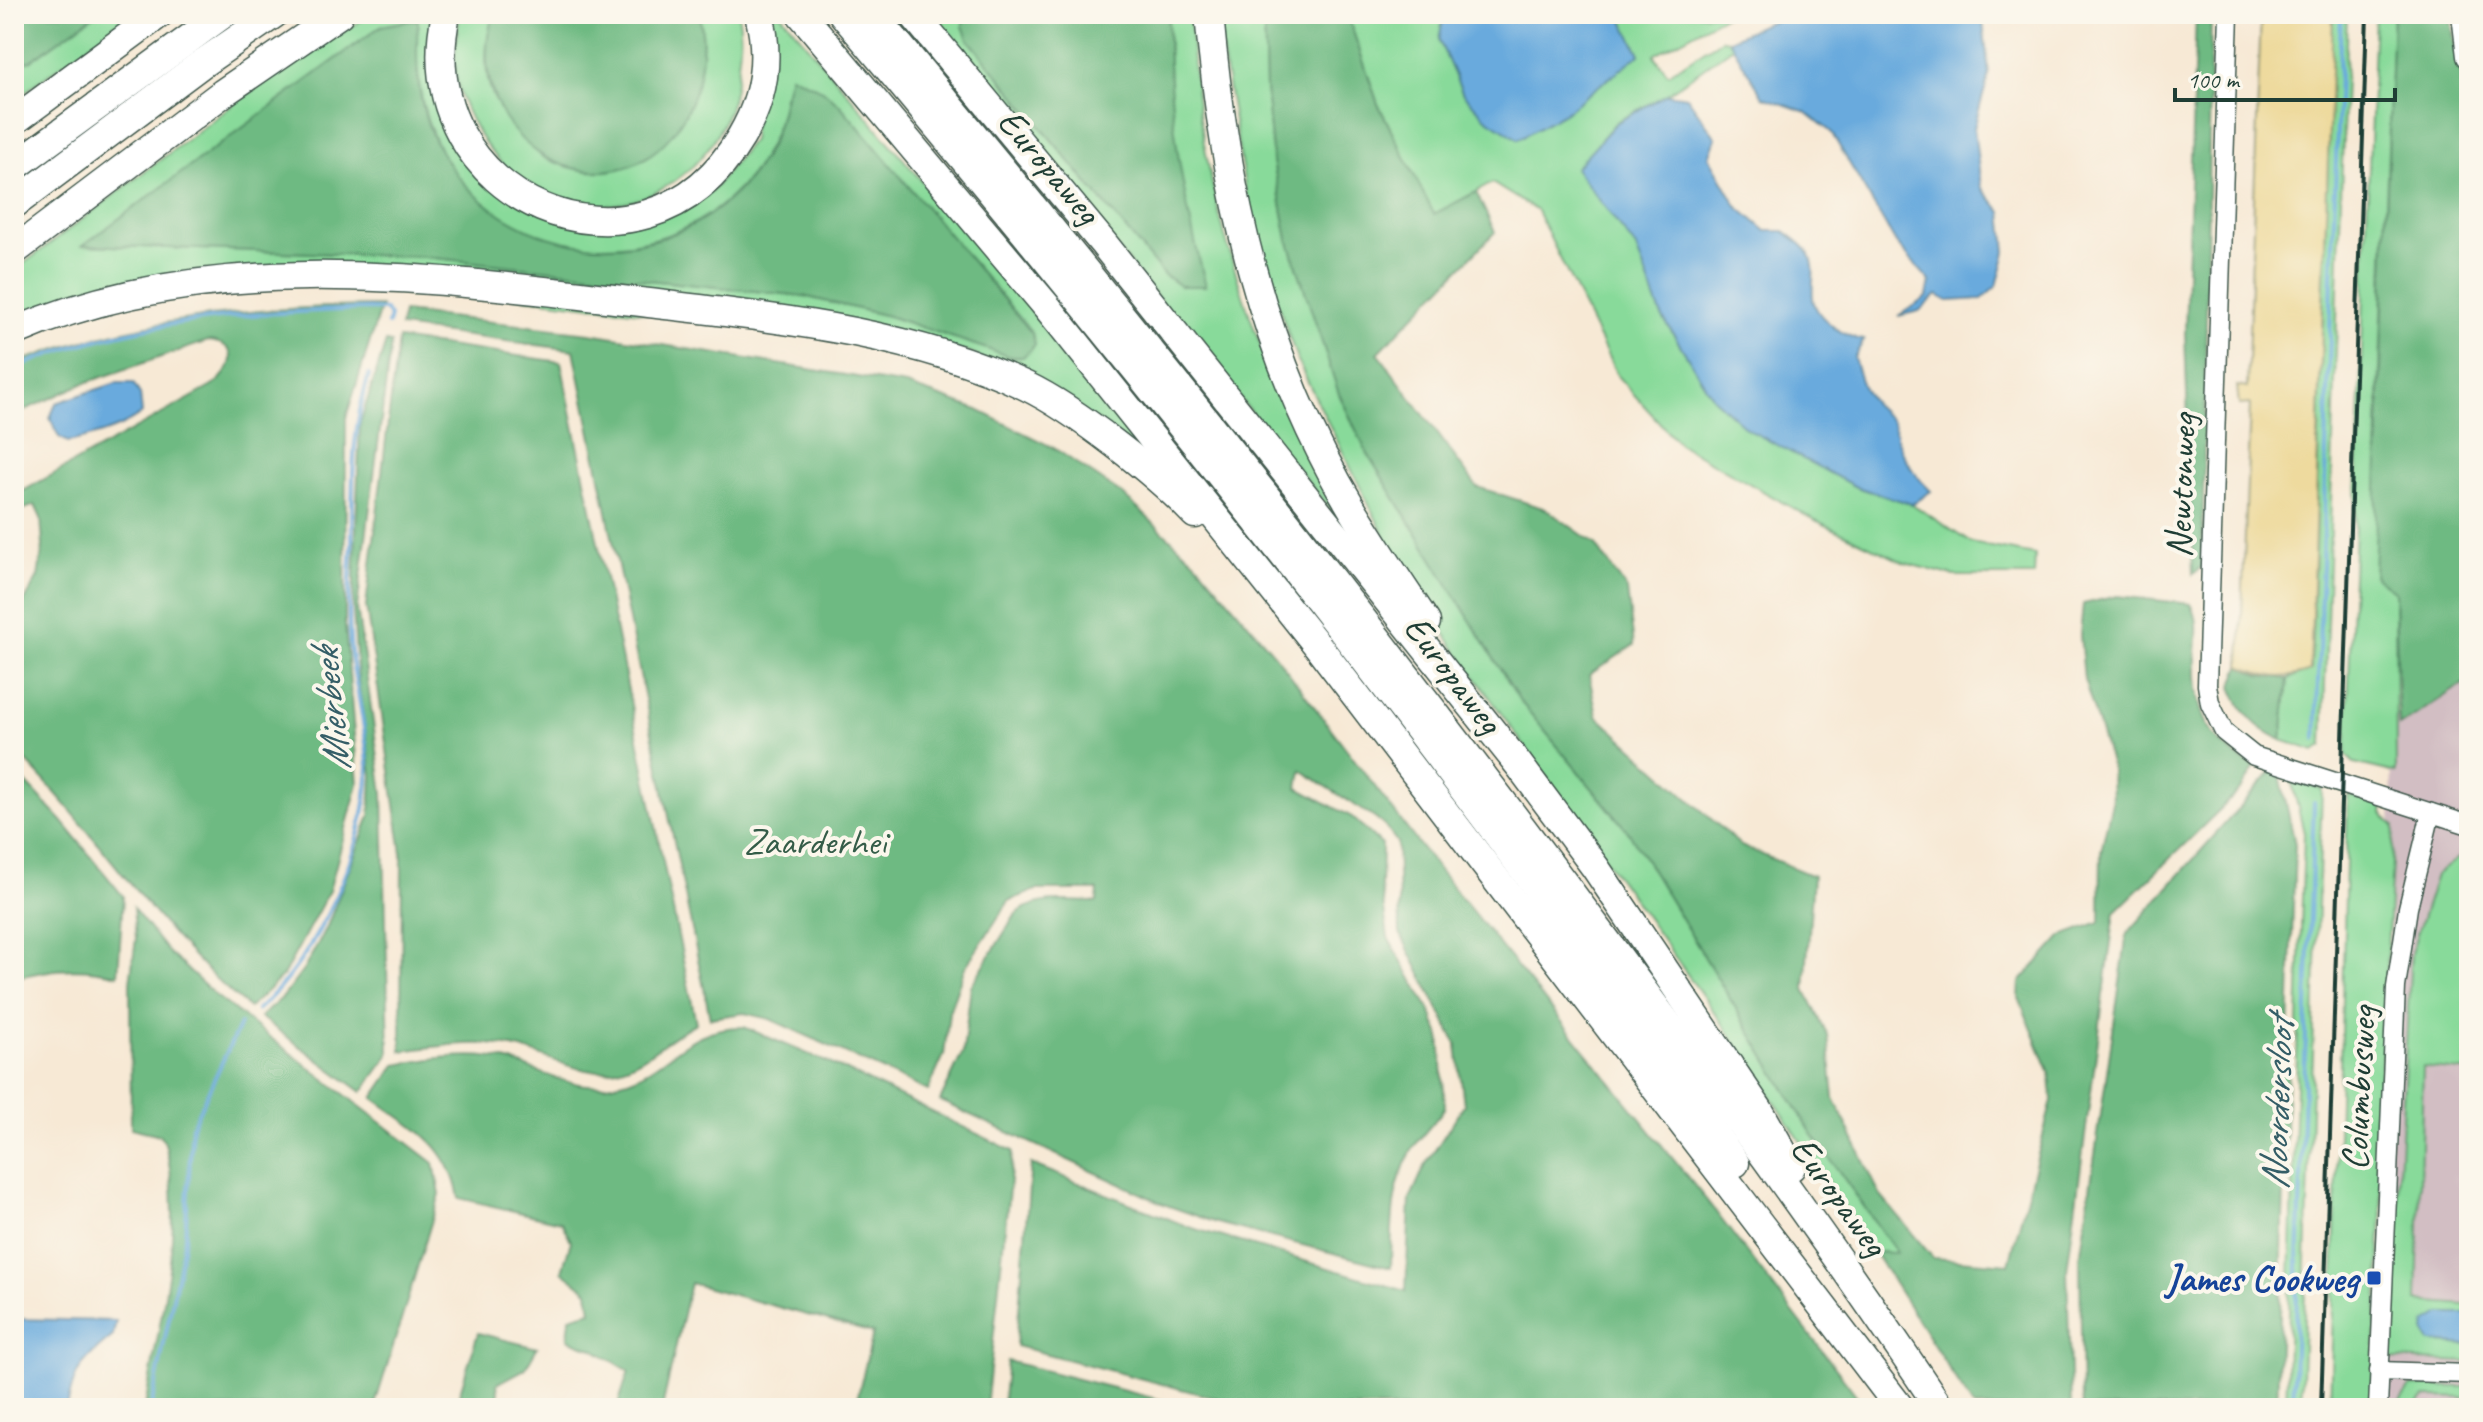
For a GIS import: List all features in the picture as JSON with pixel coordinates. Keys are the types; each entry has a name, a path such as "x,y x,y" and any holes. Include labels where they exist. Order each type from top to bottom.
{"highway":[{"path":"14,121 159,14"},
{"path":"14,167 223,14"},
{"path":"14,204 200,65 274,14"},
{"path":"14,251 223,93 339,14"},
{"path":"446,14 440,45 440,76 457,130 495,178 543,209 585,220 615,220 667,207 701,186 730,157 750,122 763,84 765,58 759,14"},
{"path":"801,14 1048,308 1318,646 1900,1408"},
{"name":"Europaweg","path":"843,14 1065,278 1401,703 1628,1009 1907,1408"},
{"name":"Europaweg","path":"873,14 1084,266 1297,532 1523,827 1852,1276 1940,1408"},
{"path":"913,14 1103,243 1519,765 1595,867 1759,1110 1852,1276"},
{"path":"1209,14 1217,113 1230,185 1263,310 1288,379 1352,509 1519,765"},
{"path":"14,332 51,316 154,288 284,276 388,279 546,291 755,315 933,350 1028,387 1108,440 1182,501 1318,646"}],"main road":[{"path":"2464,14 2469,56"}],"street":[{"name":"Newtonweg","path":"2229,14 2207,685 2210,703 2224,732 2254,756 2431,813"},
{"path":"2431,813 2469,825"},
{"name":"Columbusweg","path":"2378,1408 2396,987 2408,908 2431,813"},
{"path":"2379,1371 2469,1374"}],"shaded area":[{"path":"2469,671 2469,1408 2387,1408 2392,718"}],"green space":[{"path":"16,14 96,14 30,61 15,62"},
{"path":"96,14 132,14 14,100 14,62 30,61"},
{"path":"371,14 441,14 449,122 562,220 711,192 752,140 764,14 781,14 1163,467 970,352 285,269 14,323 14,271 243,97","holes":["417,20 418,70 427,118 440,150 476,198 523,229 576,244 632,244 684,228 730,198 765,154 784,96 823,90 995,288 1032,333 1035,345 1011,357 888,316 803,296 425,257 85,245 381,26"]},
{"path":"460,14 494,14 486,56 490,88 498,104 532,147 553,162 600,171 629,166 654,151 674,130 689,103 699,74 702,43 699,14 738,14 740,44 732,100 723,124 694,165 652,194 601,206 576,204 552,197 510,171 477,132 466,109 455,69"},
{"path":"494,14 699,14 701,66 683,118 668,139 648,156 624,167 597,171 569,167 544,156 523,140 506,120 494,95 488,69 487,42"},
{"path":"926,14 964,14 963,26 968,39 1163,274 1180,286 1188,220 1170,107 1168,14 1190,14 1195,81 1205,148 1237,278 1284,404 1343,525"},
{"path":"964,14 1168,14 1173,117 1190,218 1206,286 1180,286 1163,274 968,39 963,26"},
{"path":"1221,14 1264,14 1266,89 1273,161 1288,239 1339,394 1366,451 1520,701 1630,834 1811,1132 1898,1254 1874,1252 1727,1030 1453,646 1397,561 1298,362 1273,290 1250,216 1220,38"},
{"path":"1264,14 1347,14 1378,104 1434,214 1476,192 1495,232 1378,353 1477,487 1546,509 1595,544 1627,590 1634,645 1589,675 1597,716 1741,846 1813,876 1805,989 1828,1036 1834,1098 1880,1195 1933,1258 2009,1264 2052,1101 2050,1073 2019,998 2020,982 2062,936 2100,922 2101,851 2112,802 2111,766 2084,679 2080,635 2083,604 2117,596 2191,604 2197,628 2197,691 2205,721 2224,746 2255,767 2242,788 2115,912 2067,1270 2071,1408 1974,1408 1874,1252 1897,1253 1811,1132 1630,834 1520,701 1366,451 1339,394 1288,239 1273,161 1266,89"},
{"path":"1347,14 1444,14 1439,40 1463,94 1618,68 1639,54 1620,14 1728,14 1654,55 1668,74 1722,39 1729,40 1733,47 1667,94 1616,122 1576,168 1636,248 1661,314 1713,398 1747,428 1856,487 1912,504 1971,543 2035,555 2034,576 1954,576 1905,563 1807,516 1679,444 1618,377 1537,211 1492,183 1434,215 1378,104"},
{"path":"2196,14 2211,14 2202,567 2193,574 2185,333"},
{"path":"2333,14 2347,14 2323,745 2315,751 2282,740 2288,679 2311,670"},
{"path":"2375,14 2393,14 2377,447 2395,592 2396,773 2354,763 2346,755"},
{"path":"2393,14 2450,14 2469,126 2469,680 2399,726 2395,592 2374,576"},
{"path":"418,19 420,89 434,138 442,154 475,194 515,223 560,240 607,246 654,240 698,222 736,192 768,150 790,75 823,90 841,106 1032,333 1035,345 1023,357 1011,357 888,316 803,296 425,257 83,245 381,26"},
{"path":"381,306 346,418 345,624 358,784 329,891 283,976 249,1008 185,948 14,749 14,620 38,577 43,546 41,518 35,505 17,512 14,496 212,386 229,366 230,353 219,343 208,341 82,384 14,415 14,364 104,336 194,318 287,309"},
{"name":"Zaarderhei","path":"403,312 590,333 906,385 978,410 1054,448 1123,495 1196,562 1275,655 1433,863 1708,1202 1866,1408 1254,1408 1016,1346 1031,1164 1189,1227 1406,1291 1410,1199 1426,1164 1464,1105 1457,1045 1400,933 1397,842 1382,823 1301,770 1298,788 1352,817 1382,845 1381,887 1388,938 1430,1010 1440,1036 1445,1107 1415,1146 1399,1180 1394,1208 1391,1268 1217,1223 1166,1205 940,1101 963,1052 971,986 1014,917 1031,905 1041,903 1097,902 1098,890 1036,890 1009,901 964,969 949,1012 944,1055 928,1091 770,1019 744,1013 710,1018 574,350 400,327"},
{"path":"398,339 561,362 696,1023 648,1055 617,1069 591,1071 502,1045 459,1044 401,1051 402,853 366,606"},
{"path":"386,342 391,343 357,608 383,793 389,1055 362,1092 260,1017 283,997 304,969 326,929 370,816 372,775 358,682 353,608 360,423"},
{"path":"2240,666 2260,675 2288,679 2282,740 2257,725 2241,705 2232,687"},
{"path":"14,770 62,821 123,896 118,975 92,970 66,970 40,972 14,979"},
{"path":"2271,772 2280,775 2295,844 2277,1408 2082,1408 2080,1258 2127,934"},
{"path":"2291,779 2322,789 2301,1408 2286,1408 2304,833"},
{"path":"2348,795 2383,806 2382,813 2394,826 2378,1118 2382,1213 2372,1408 2330,1408"},
{"path":"2469,850 2469,1072 2423,1067 2417,1301 2466,1305 2469,1302 2469,1314 2441,1314 2438,1343 2469,1345 2469,1362 2389,1359 2411,953 2436,875"},
{"path":"133,908 168,952 216,996 434,1163 440,1194 374,1408 145,1408 168,1276 173,1209 165,1143 160,1135 131,1128 130,982 136,938"},
{"path":"744,1027 843,1069 1013,1151 986,1408 855,1408 873,1333 690,1283 662,1408 617,1408 629,1371 593,1349 568,1339 570,1317 591,1311 588,1291 562,1271 571,1241 561,1222 459,1198 454,1179 438,1150 416,1129 373,1098 396,1065 454,1057 484,1057 512,1062 573,1083 612,1084 647,1071 704,1034"},
{"path":"478,1333 537,1348 525,1369 497,1384 500,1408 455,1408"},
{"path":"1007,1361 1192,1408 1002,1408"},
{"path":"2411,1386 2469,1387 2469,1398 2426,1397 2412,1408 2395,1408"}],"sand":[{"path":"2261,14 2333,14 2310,671 2283,677 2240,666 2250,404 2239,405 2237,386 2247,388"}],"water":[{"path":"1444,14 1620,14 1640,54 1564,113 1518,139 1486,118 1463,94 1439,40"},
{"path":"1803,14 1982,14 1989,74 1974,128 1981,187 2002,212 2006,252 1997,286 1982,299 1948,301 1937,295 1919,311 1898,316 1927,297 1930,281 1896,243 1831,132 1806,112 1763,97 1729,40 1766,23"},
{"path":"1667,94 1687,97 1716,138 1709,157 1737,206 1766,231 1784,231 1808,252 1813,265 1814,303 1822,317 1842,332 1864,340 1854,357 1863,386 1877,408 1893,421 1906,459 1931,491 1912,504 1856,487 1747,429 1713,398 1661,314 1636,248 1575,168 1616,123"},
{"path":"116,383 133,383 140,394 142,413 126,424 97,435 68,442 59,437 50,418 56,403"},
{"path":"2441,1314 2469,1314 2469,1345 2430,1342 2425,1332 2426,1323"},
{"path":"14,1319 116,1321 113,1336 81,1366 67,1408 14,1408"}],"waterway":[{"path":"2316,739 2341,14"},
{"name":"Mierbeek","path":"14,369 99,339 188,322 279,313 369,309 385,310 390,316 388,324"},
{"name":"Mierbeek","path":"257,1010 299,963 335,899 349,864 366,797 367,753 351,653 349,612 354,459 358,417 369,375"},
{"name":"Noordersloot","path":"2293,1408 2314,802"},
{"name":"Mierbeek","path":"151,1408 185,1238 192,1126 240,1024"}],"railway":[{"path":"2321,1408 2367,14"}],"place":[{"name":"James Cookweg","path":"2374,1278"}]}
